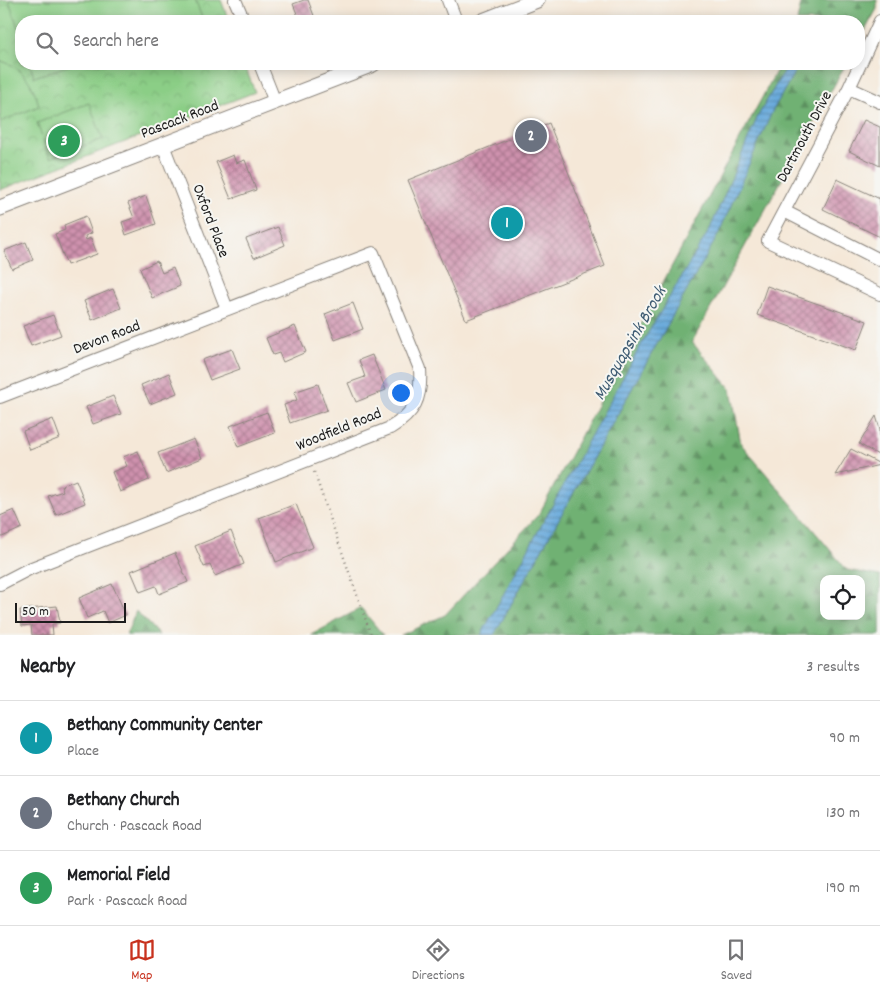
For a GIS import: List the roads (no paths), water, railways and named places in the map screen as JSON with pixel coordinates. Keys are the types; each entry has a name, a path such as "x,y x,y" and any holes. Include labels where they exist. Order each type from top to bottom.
{"street":[{"path":"235,0 241,15"},
{"path":"448,0 454,15"},
{"path":"498,15 537,0"},
{"name":"Dartmouth Drive","path":"865,54 880,21"},
{"path":"262,70 275,102"},
{"name":"Pascack Road","path":"0,208 358,70"},
{"name":"Dartmouth Drive","path":"858,70 768,241 880,294"},
{"path":"850,88 879,99"},
{"name":"Oxford Place","path":"163,145 227,310"},
{"path":"784,211 880,260"},
{"name":"Woodfield Road","path":"0,584 29,569 396,424 402,421 412,410 419,397 420,369 372,253 227,310"},
{"name":"Devon Road","path":"0,398 227,310"}],"water":[{"path":"785,70 796,70 772,112 718,235 494,635 481,635 642,343 710,229 758,116"}],"place":[{"name":"Bethany Church","path":"531,136"},
{"name":"Memorial Field","path":"64,141"},
{"name":"Bethany Community Center","path":"507,223"}],"water label":[{"name":"Musquapsink Brook","path":"631,344"}]}
